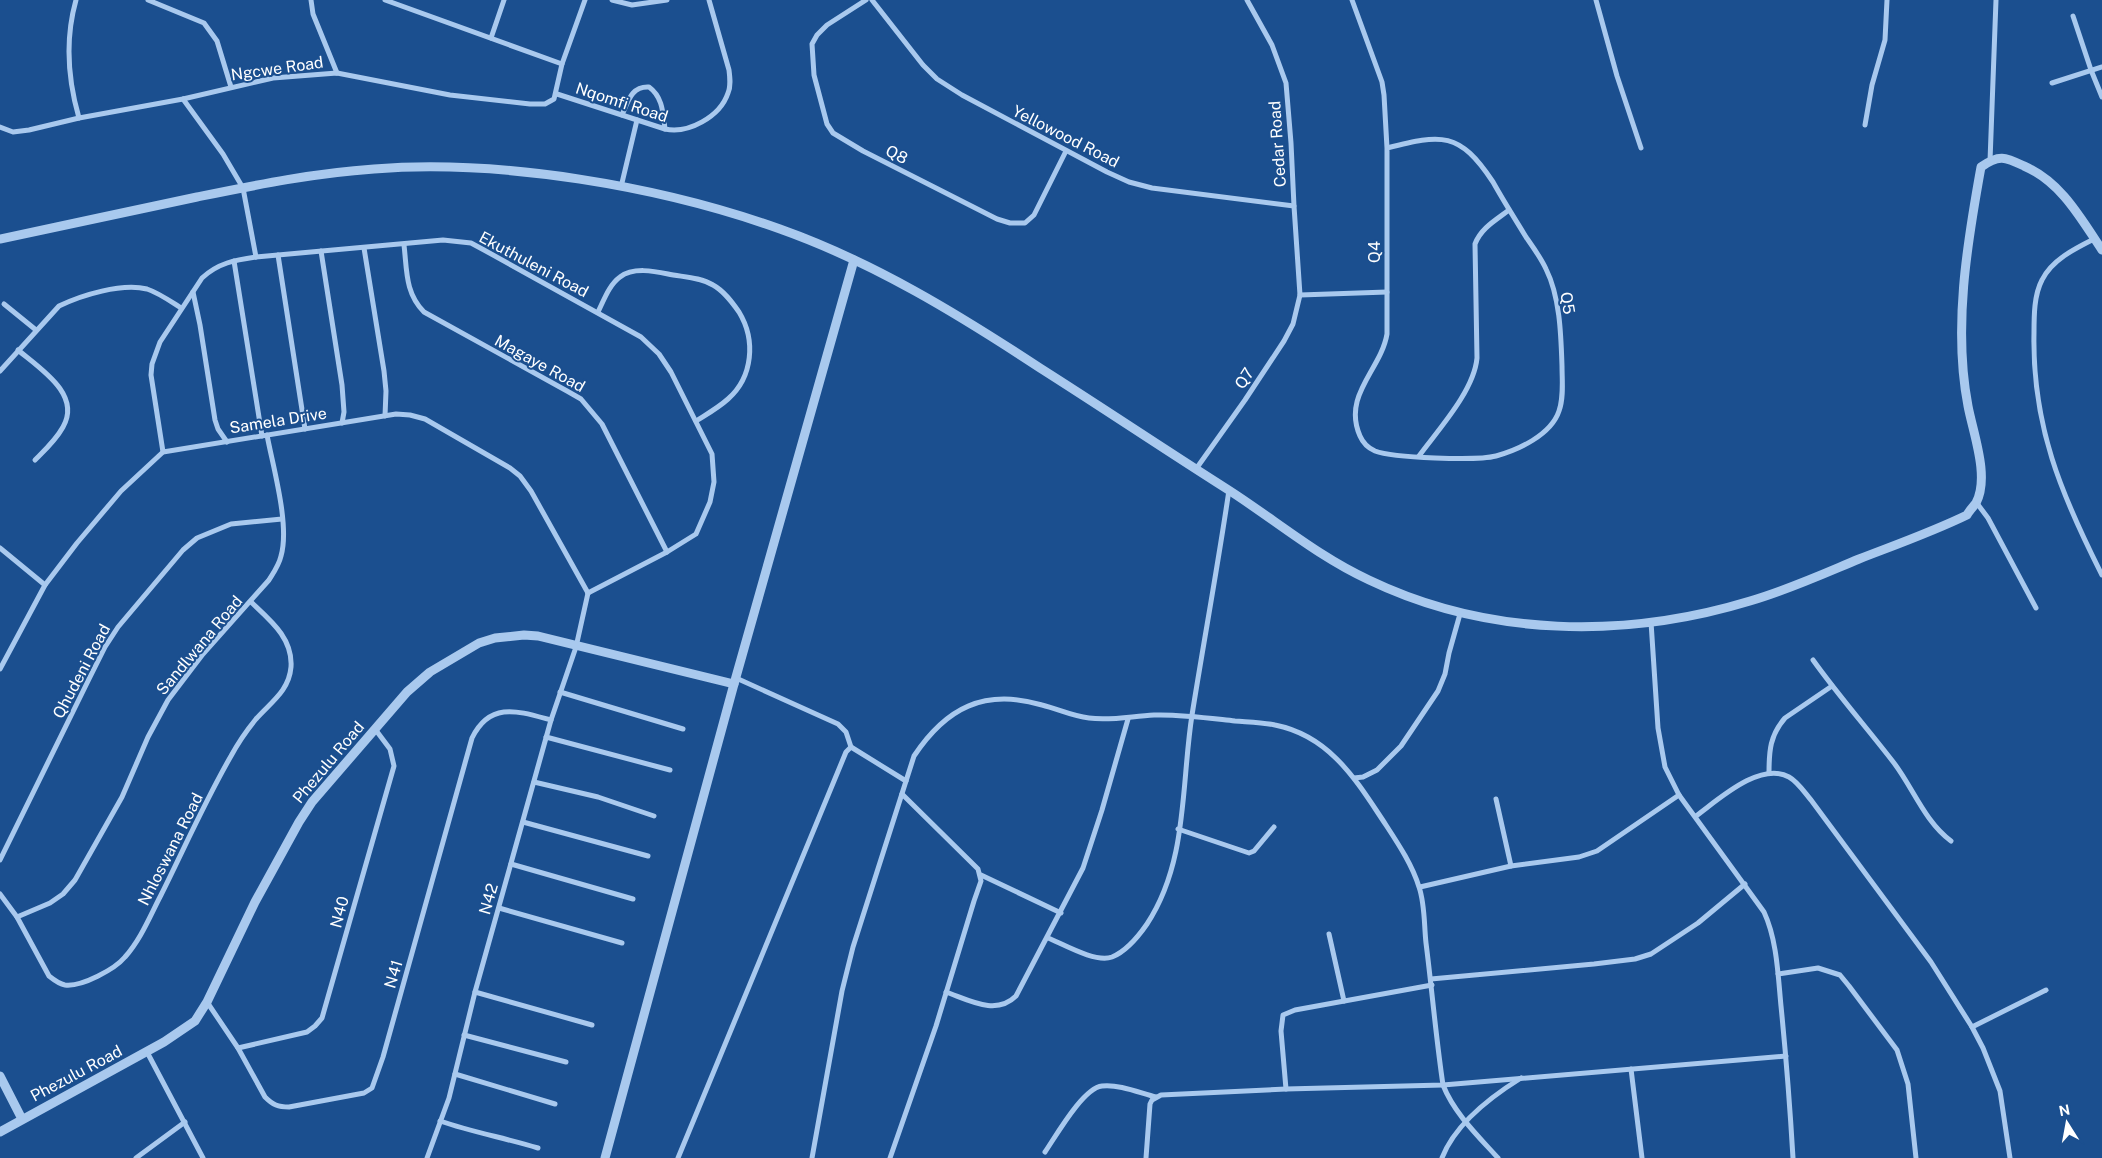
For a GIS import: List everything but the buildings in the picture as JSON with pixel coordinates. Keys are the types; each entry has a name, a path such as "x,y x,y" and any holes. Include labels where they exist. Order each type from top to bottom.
{"street":[{"path":"76,0 73,12 69,68 71,89 79,118"},
{"path":"148,0 204,23 217,41 231,87"},
{"path":"311,0 313,14 337,73"},
{"path":"387,0 562,64"},
{"path":"491,38 504,0"},
{"name":"Nqomfi Road","path":"585,0 562,64 557,94 674,131 688,129 709,117 723,103 729,90 729,70 709,0"},
{"path":"612,0 632,5 667,0"},
{"name":"Q8","path":"866,0 827,25 817,35 812,44 814,75 822,110 827,124 833,133 863,152 997,219 1010,223 1025,223 1034,214 1066,152"},
{"name":"Yellowood Road","path":"872,0 923,65 937,79 962,95 1066,152 1130,182 1152,188 1294,206"},
{"name":"Cedar Road","path":"1247,0 1272,45 1286,83 1300,295"},
{"name":"Q4","path":"1352,0 1382,82 1386,108 1387,148 1388,318 1386,342 1384,350 1364,381 1356,407 1356,424 1363,442 1376,451 1419,456"},
{"path":"1596,0 1617,76 1641,148"},
{"path":"1865,126 1872,85 1885,40 1887,0"},
{"path":"1990,160 1996,0"},
{"path":"2073,16 2102,97"},
{"path":"2052,83 2102,67"},
{"name":"Ngcwe Road","path":"0,127 14,132 30,130 79,118 183,99 273,78 337,73 450,95 520,103 545,104 554,99 557,94"},
{"path":"622,115 634,91 638,88 648,87 658,96 665,129"},
{"path":"183,99 223,154 243,188 256,257"},
{"path":"621,187 637,120"},
{"name":"Q5","path":"1387,148 1433,138 1455,142 1464,147 1483,168 1547,270 1554,295 1562,352 1562,397 1559,413 1541,434 1528,443 1496,456 1467,459 1419,456"},
{"path":"0,239 282,180 379,168 522,172 621,187 688,202 782,229 888,276 961,318 1228,490 1305,544 1354,573 1419,602 1460,614 1528,624 1579,627 1621,626 1717,610 1784,590 1966,515 1976,502 1981,486 1980,468 1963,371 1962,328 1974,202 1981,167 1990,160 2004,157 2030,168 2056,185 2083,220 2102,250"},
{"path":"1419,456 1446,420 1473,376 1477,358 1475,244 1487,227 1509,210"},
{"path":"2094,239 2073,250 2054,264 2041,281 2036,298 2034,349 2035,383 2044,433 2079,530 2102,575"},
{"name":"Ekuthuleni Road","path":"163,452 151,375 152,364 160,342 181,308 202,278 212,269 234,260 256,257 443,240 471,244 641,337 659,354 671,372 712,454 714,469 713,489 710,502 696,534 667,552 588,593"},
{"name":"Magaye Road","path":"404,245 409,291 417,305 424,312 582,399 592,410 614,445 667,552"},
{"path":"364,248 384,371 386,391 384,416"},
{"path":"321,251 342,385 344,412 342,422"},
{"path":"278,255 305,429"},
{"name":"Sandlwana Road","path":"17,917 50,903 63,894 75,880 122,797 148,736 168,700 203,654 269,580 279,561 283,543 282,519 264,436 234,260"},
{"path":"605,1158 735,681 854,260"},
{"path":"598,312 612,284 621,276 638,271 657,272 699,280 712,284 727,297 743,319 749,333 750,359 744,376 729,398 696,421"},
{"path":"0,371 59,306 70,300 91,293 117,289 146,289 181,308"},
{"path":"192,292 200,325 215,420 218,429 227,442"},
{"path":"1300,295 1387,292"},
{"name":"Q7","path":"1196,469 1284,341 1295,316 1300,295"},
{"path":"4,304 36,330"},
{"path":"18,350 56,382 67,404 67,416 64,426 35,460"},
{"name":"Samela Drive","path":"163,452 342,422 410,414 425,419 520,476 531,491 588,593"},
{"path":"0,669 45,585 121,491 163,452"},
{"path":"1048,938 1095,957 1109,958 1121,953 1140,934 1162,896 1172,869 1186,788 1192,717 1213,600 1228,490"},
{"path":"1976,502 1988,518 2036,608"},
{"name":"Qhudeni Road","path":"0,860 93,671 118,627 184,550 197,538 231,524 282,519"},
{"path":"0,548 45,585"},
{"path":"576,647 588,593"},
{"name":"Nhloswana Road","path":"0,894 17,917 49,976 63,985 73,985 110,970 124,959 134,946 231,756 255,720 284,690 289,679 291,657 286,639 251,602"},
{"path":"1354,778 1363,777 1377,770 1400,746 1438,691 1445,674 1460,614"},
{"path":"1651,622 1658,728 1665,767 1680,795 1745,884 1768,921 1778,974 1793,1158"},
{"name":"Phezulu Road","path":"0,1132 147,1052 180,1033 195,1021 207,1002 255,902 299,822 326,784 407,692 430,672 479,643 504,636 524,635 538,636 576,647 735,681"},
{"name":"N42","path":"429,1158 455,1074 475,992 546,737 576,647"},
{"path":"1813,660 1895,764 1929,816 1950,841"},
{"path":"735,681 838,724 846,732 851,747 906,781"},
{"path":"1769,773 1769,755 1772,738 1785,718 1832,686"},
{"path":"560,692 683,729"},
{"path":"812,1158 842,991 853,947 914,756 927,737 952,714 975,703 990,700 1011,700 1041,704 1070,715 1090,719 1128,719 1153,715 1274,725 1293,730 1314,741 1346,766 1397,842 1420,887 1443,1085 1448,1098 1466,1123 1498,1158"},
{"name":"N41","path":"207,1002 238,1048 265,1097 271,1103 279,1107 289,1107 364,1093 372,1088 388,1039 472,738 478,725 486,718 509,711 518,711 551,720"},
{"path":"946,992 992,1007 1009,1003 1016,996 1083,868 1128,719"},
{"name":"N40","path":"238,1048 307,1032 316,1026 322,1018 394,766 390,749 375,729"},
{"path":"546,737 670,770"},
{"path":"678,1158 816,823 846,752 851,747"},
{"path":"1696,816 1746,780 1769,773 1789,777 1811,800 1956,998 1983,1048 2000,1090 2010,1158"},
{"path":"534,782 598,798 654,816"},
{"path":"890,1158 981,881 978,869 902,794"},
{"path":"1420,887 1511,866 1579,857 1597,850 1680,795"},
{"path":"1496,799 1511,866"},
{"path":"523,822 648,856"},
{"path":"1178,829 1249,853 1254,851 1274,827"},
{"path":"511,864 633,899"},
{"path":"981,875 1061,913"},
{"path":"1286,1089 1281,1031 1282,1015 1295,1010 1431,982 1635,959 1651,954 1698,923 1745,884"},
{"path":"498,908 622,943"},
{"path":"1329,934 1344,1001"},
{"path":"1778,974 1806,968 1828,970 1840,975 1855,993 1896,1050 1908,1084 1916,1158"},
{"path":"1972,1027 2046,990"},
{"path":"475,992 592,1025"},
{"path":"464,1035 566,1062"},
{"path":"147,1052 203,1158"},
{"path":"1045,1152 1079,1104 1095,1088 1104,1086 1156,1097 1286,1089 1443,1085 1786,1056"},
{"path":"1632,1070 1642,1158"},
{"path":"455,1074 555,1104"},
{"path":"0,1076 22,1119"},
{"path":"1442,1158 1447,1147 1466,1123 1489,1100 1522,1078"},
{"path":"1146,1158 1150,1104 1156,1097"},
{"path":"440,1121 470,1131 506,1138 538,1148"},
{"path":"136,1158 185,1122"}]}
